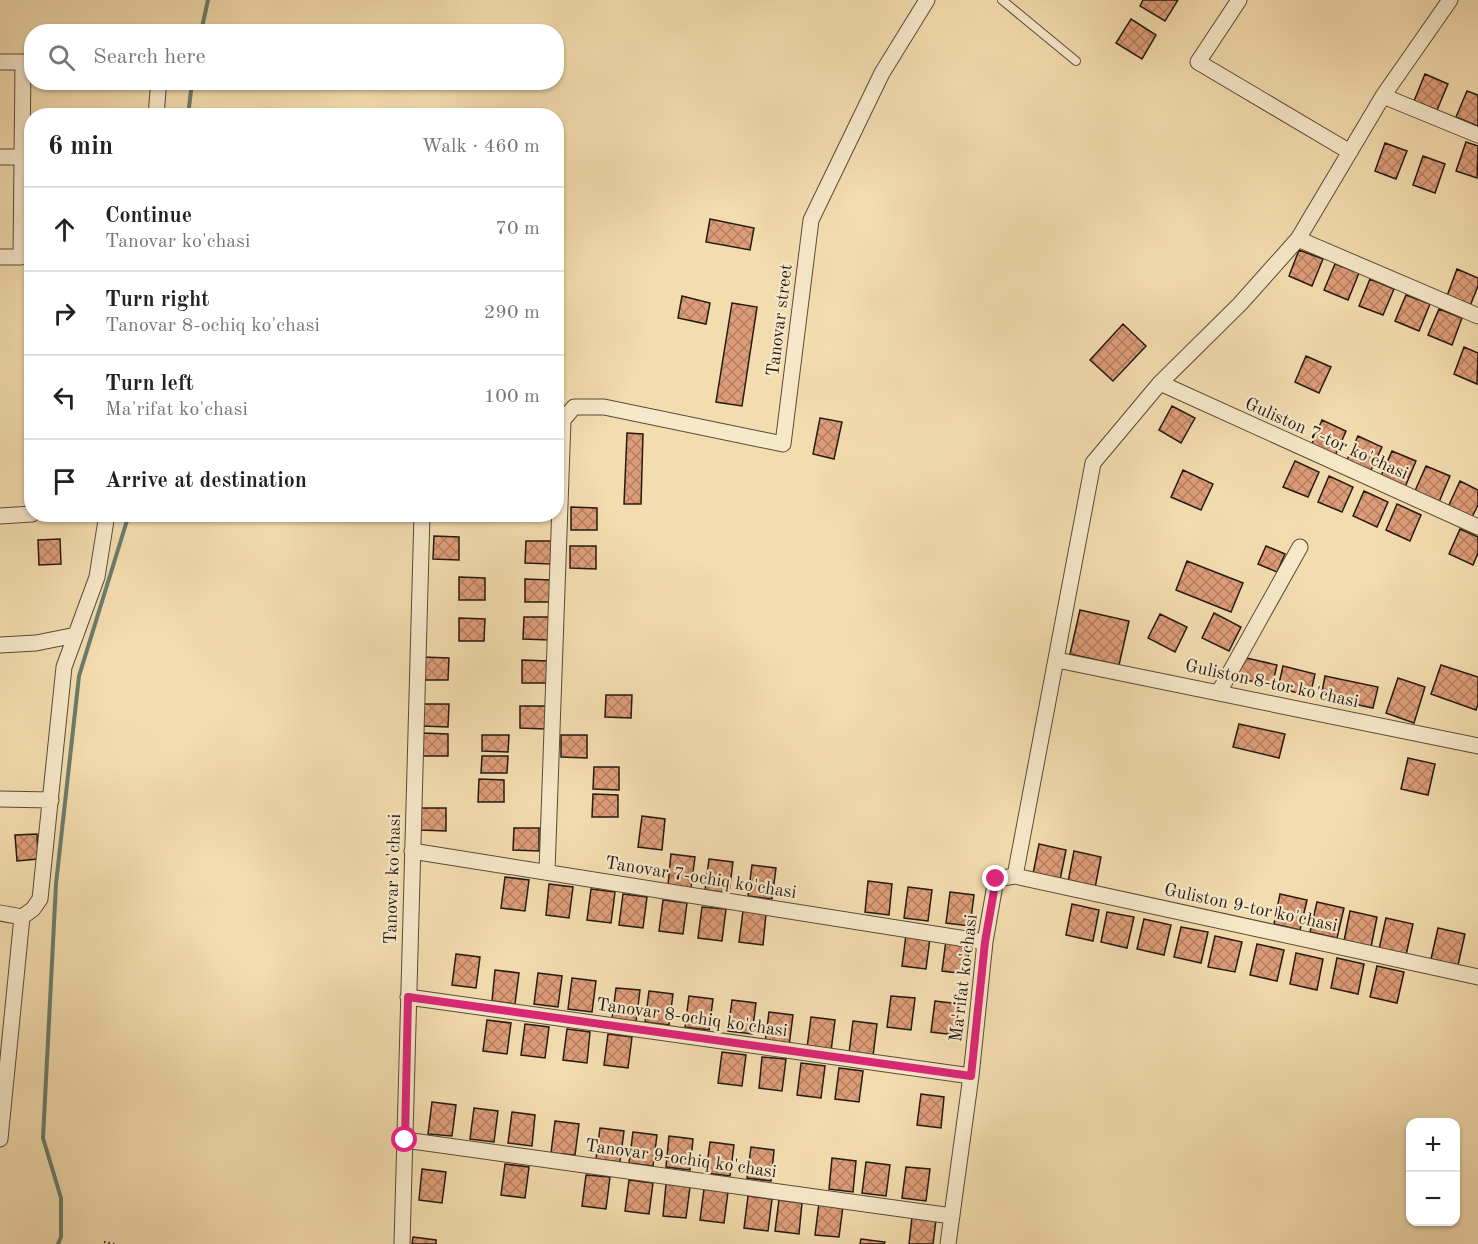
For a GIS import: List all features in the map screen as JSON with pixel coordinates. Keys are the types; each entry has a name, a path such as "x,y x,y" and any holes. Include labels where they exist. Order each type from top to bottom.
{"street":[{"name":"Tanovar street","path":"564,419 574,407 604,407 783,444 810,220 882,73 927,0"},
{"path":"1239,0 1198,62 1350,152"},
{"path":"1015,876 1093,463 1160,383 1240,304 1298,239 1383,96 1450,0"},
{"path":"0,62 23,62 21,257 0,257"},
{"path":"157,108 158,91"},
{"path":"1383,96 1478,135"},
{"path":"0,157 22,157"},
{"path":"1298,239 1478,316"},
{"name":"Guliston 7-tor ko'chasi","path":"1160,383 1478,527"},
{"path":"0,516 24,514"},
{"path":"0,913 22,916 33,909 40,899 64,667 97,577 106,522"},
{"name":"Tanovar ko'chasi","path":"402,1244 422,522"},
{"name":"Tanovar street","path":"547,871 559,522"},
{"path":"1219,692 1300,547"},
{"path":"0,645 36,643 76,635"},
{"name":"Guliston 8-tor ko'chasi","path":"1057,660 1478,746"},
{"path":"0,799 51,800"},
{"name":"Tanovar 7-ochiq ko'chasi","path":"412,851 985,942"},
{"name":"Ma'rifat ko'chasi","path":"948,1244 971,1076 985,942 996,879 1015,876"},
{"name":"Guliston 9-tor ko'chasi","path":"1015,876 1478,977"},
{"path":"0,1139 22,916"},
{"name":"Tanovar 8-ochiq ko'chasi","path":"408,997 971,1076"},
{"name":"Tanovar 9-ochiq ko'chasi","path":"405,1140 952,1215"}],"lane":[{"path":"1002,0 1076,61"}],"path":[{"path":"104,1242 115,1244"}],"building":[{"path":"1143,0 1178,0 1165,21 1140,6"},
{"path":"1131,19 1156,35 1142,59 1116,43"},
{"path":"1425,74 1448,84 1437,110 1414,101"},
{"path":"1467,91 1478,95 1478,126 1456,117"},
{"path":"1466,142 1478,146 1477,178 1456,171"},
{"path":"1385,143 1407,151 1396,179 1375,171"},
{"path":"1423,156 1445,164 1435,193 1413,185"},
{"path":"710,219 754,228 750,250 706,242"},
{"path":"1299,250 1323,259 1312,286 1289,276"},
{"path":"1335,264 1359,273 1348,300 1324,290"},
{"path":"1457,269 1478,278 1478,286 1470,306 1447,296"},
{"path":"1370,279 1394,289 1383,315 1359,306"},
{"path":"1406,295 1430,304 1419,331 1395,321"},
{"path":"682,296 710,303 706,324 678,318"},
{"path":"732,303 757,307 742,406 716,402"},
{"path":"1439,309 1462,318 1452,345 1428,335"},
{"path":"1123,324 1146,346 1113,381 1090,360"},
{"path":"1464,347 1478,353 1477,384 1454,374"},
{"path":"1306,356 1331,367 1319,393 1295,382"},
{"path":"1172,406 1195,418 1181,443 1159,430"},
{"path":"820,418 842,422 834,459 813,454"},
{"path":"1322,420 1346,431 1335,456 1311,446"},
{"path":"627,433 643,434 641,504 624,504"},
{"path":"1358,436 1382,447 1370,472 1346,462"},
{"path":"1392,451 1416,461 1405,487 1381,476"},
{"path":"1295,461 1319,472 1308,497 1283,487"},
{"path":"1426,466 1450,476 1439,502 1415,491"},
{"path":"1183,470 1213,484 1201,510 1171,497"},
{"path":"1329,476 1353,487 1342,512 1318,502"},
{"path":"1460,481 1478,490 1478,505 1472,517 1448,507"},
{"path":"1364,491 1388,502 1377,527 1353,516"},
{"path":"1397,504 1421,515 1410,541 1386,530"},
{"path":"571,507 597,508 597,530 571,530"},
{"path":"1460,529 1478,537 1478,553 1473,565 1449,554"},
{"path":"434,536 459,537 459,560 433,559"},
{"path":"60,539 61,564 39,565 38,540"},
{"path":"526,541 552,541 551,564 525,563"},
{"path":"570,546 596,546 596,569 570,568"},
{"path":"1266,546 1285,554 1277,572 1258,564"},
{"path":"1187,561 1243,583 1231,612 1176,590"},
{"path":"459,577 485,578 485,600 459,600"},
{"path":"525,579 551,580 551,602 525,602"},
{"path":"1080,610 1129,621 1119,665 1070,654"},
{"path":"1214,613 1241,627 1229,651 1202,638"},
{"path":"1160,614 1187,627 1175,652 1148,638"},
{"path":"524,617 550,617 549,640 523,639"},
{"path":"459,618 485,619 484,641 459,641"},
{"path":"423,657 449,658 448,680 422,680"},
{"path":"1242,657 1277,665 1272,686 1238,678"},
{"path":"522,660 548,661 548,683 522,683"},
{"path":"1441,665 1478,677 1476,710 1431,694"},
{"path":"1283,666 1315,674 1310,696 1278,688"},
{"path":"1325,676 1378,687 1373,708 1321,697"},
{"path":"1398,678 1425,687 1414,723 1386,713"},
{"path":"606,695 632,695 631,718 605,717"},
{"path":"423,704 449,704 448,727 422,726"},
{"path":"520,706 546,706 545,729 520,728"},
{"path":"1239,724 1285,734 1279,758 1233,747"},
{"path":"422,733 448,734 448,756 422,756"},
{"path":"482,735 509,735 508,752 482,751"},
{"path":"561,735 587,735 587,758 561,757"},
{"path":"482,756 508,756 507,773 481,773"},
{"path":"1408,758 1435,764 1428,795 1401,789"},
{"path":"594,767 619,767 619,790 593,789"},
{"path":"479,779 504,780 504,802 478,802"},
{"path":"593,794 618,795 618,817 592,817"},
{"path":"420,808 446,808 446,831 420,830"},
{"path":"642,816 665,819 662,850 638,847"},
{"path":"514,828 539,828 539,851 513,850"},
{"path":"37,834 38,859 17,861 15,835"},
{"path":"1039,844 1066,850 1060,880 1033,874"},
{"path":"1074,851 1101,857 1095,888 1068,882"},
{"path":"671,854 695,857 691,888 668,885"},
{"path":"709,859 733,862 729,893 705,890"},
{"path":"752,865 776,868 772,899 748,896"},
{"path":"505,877 529,880 525,911 501,908"},
{"path":"868,881 892,884 889,915 865,912"},
{"path":"549,884 573,887 569,918 546,915"},
{"path":"908,887 932,890 928,921 904,918"},
{"path":"591,889 615,892 611,923 587,920"},
{"path":"950,892 974,895 970,926 946,923"},
{"path":"623,894 647,897 643,928 619,925"},
{"path":"1280,894 1307,900 1300,930 1274,924"},
{"path":"663,900 687,903 683,934 659,931"},
{"path":"1317,902 1344,908 1337,938 1310,932"},
{"path":"1072,904 1099,910 1093,941 1066,935"},
{"path":"702,907 726,909 722,941 698,938"},
{"path":"743,911 766,914 763,945 739,942"},
{"path":"1350,911 1377,917 1371,947 1344,941"},
{"path":"1107,912 1134,917 1127,948 1101,942"},
{"path":"1386,918 1413,924 1406,955 1379,949"},
{"path":"1144,919 1171,925 1164,955 1137,949"},
{"path":"1181,927 1208,932 1201,963 1174,957"},
{"path":"1438,928 1465,934 1458,965 1431,959"},
{"path":"906,935 930,938 926,969 902,966"},
{"path":"1215,936 1242,942 1235,972 1208,967"},
{"path":"946,940 970,943 966,974 942,971"},
{"path":"1257,944 1284,950 1277,981 1250,975"},
{"path":"1296,953 1323,959 1317,990 1290,984"},
{"path":"456,954 480,957 476,988 452,985"},
{"path":"1337,958 1364,964 1358,994 1331,988"},
{"path":"1377,966 1404,972 1397,1003 1370,997"},
{"path":"495,970 519,973 515,1004 492,1001"},
{"path":"538,973 562,976 558,1007 534,1004"},
{"path":"572,978 596,981 592,1012 568,1009"},
{"path":"616,988 640,990 636,1022 612,1019"},
{"path":"649,991 673,994 669,1025 645,1022"},
{"path":"689,996 713,999 709,1030 685,1027"},
{"path":"891,996 915,998 911,1030 887,1027"},
{"path":"732,1000 756,1003 752,1034 728,1031"},
{"path":"935,1001 959,1004 955,1035 931,1032"},
{"path":"769,1012 793,1015 789,1046 765,1043"},
{"path":"811,1017 835,1020 831,1051 807,1048"},
{"path":"487,1020 511,1023 507,1054 483,1051"},
{"path":"853,1021 877,1024 873,1056 849,1053"},
{"path":"525,1024 549,1027 545,1058 521,1055"},
{"path":"567,1029 590,1032 587,1063 563,1060"},
{"path":"608,1034 632,1037 628,1068 604,1065"},
{"path":"722,1052 746,1055 742,1086 718,1083"},
{"path":"762,1057 786,1059 782,1091 759,1088"},
{"path":"801,1063 825,1066 821,1098 797,1095"},
{"path":"839,1068 863,1071 859,1102 835,1099"},
{"path":"921,1094 944,1097 941,1128 917,1125"},
{"path":"432,1102 456,1105 452,1136 428,1134"},
{"path":"474,1108 498,1111 494,1142 470,1139"},
{"path":"512,1112 535,1115 532,1146 508,1143"},
{"path":"555,1121 579,1124 575,1155 551,1153"},
{"path":"600,1128 624,1131 620,1162 596,1159"},
{"path":"633,1132 657,1135 653,1166 629,1163"},
{"path":"669,1136 693,1139 690,1170 666,1167"},
{"path":"710,1142 734,1145 730,1176 706,1173"},
{"path":"751,1147 774,1150 771,1181 747,1178"},
{"path":"832,1158 856,1161 853,1192 829,1189"},
{"path":"866,1162 890,1165 886,1196 862,1193"},
{"path":"505,1164 529,1167 525,1198 501,1195"},
{"path":"906,1167 930,1169 926,1201 902,1198"},
{"path":"422,1169 446,1172 442,1203 419,1200"},
{"path":"586,1175 610,1177 606,1209 582,1206"},
{"path":"629,1180 653,1183 649,1214 625,1211"},
{"path":"666,1184 690,1187 686,1218 663,1216"},
{"path":"704,1189 728,1192 724,1223 700,1220"},
{"path":"748,1196 772,1199 768,1231 744,1228"},
{"path":"779,1200 802,1203 799,1234 775,1231"},
{"path":"819,1203 843,1206 839,1237 815,1235"},
{"path":"912,1217 936,1220 933,1244 909,1244"},
{"path":"413,1237 436,1240 436,1244 412,1244"},
{"path":"861,1239 885,1242 884,1244 860,1244"}],"waterway":[{"path":"203,24 208,0"},
{"path":"189,108 191,90"},
{"path":"58,1244 61,1237 61,1198 43,1138 56,884 79,676 127,522"}],"route":[{"path":"405,1140 408,997 971,1076 985,942 996,879"}]}
